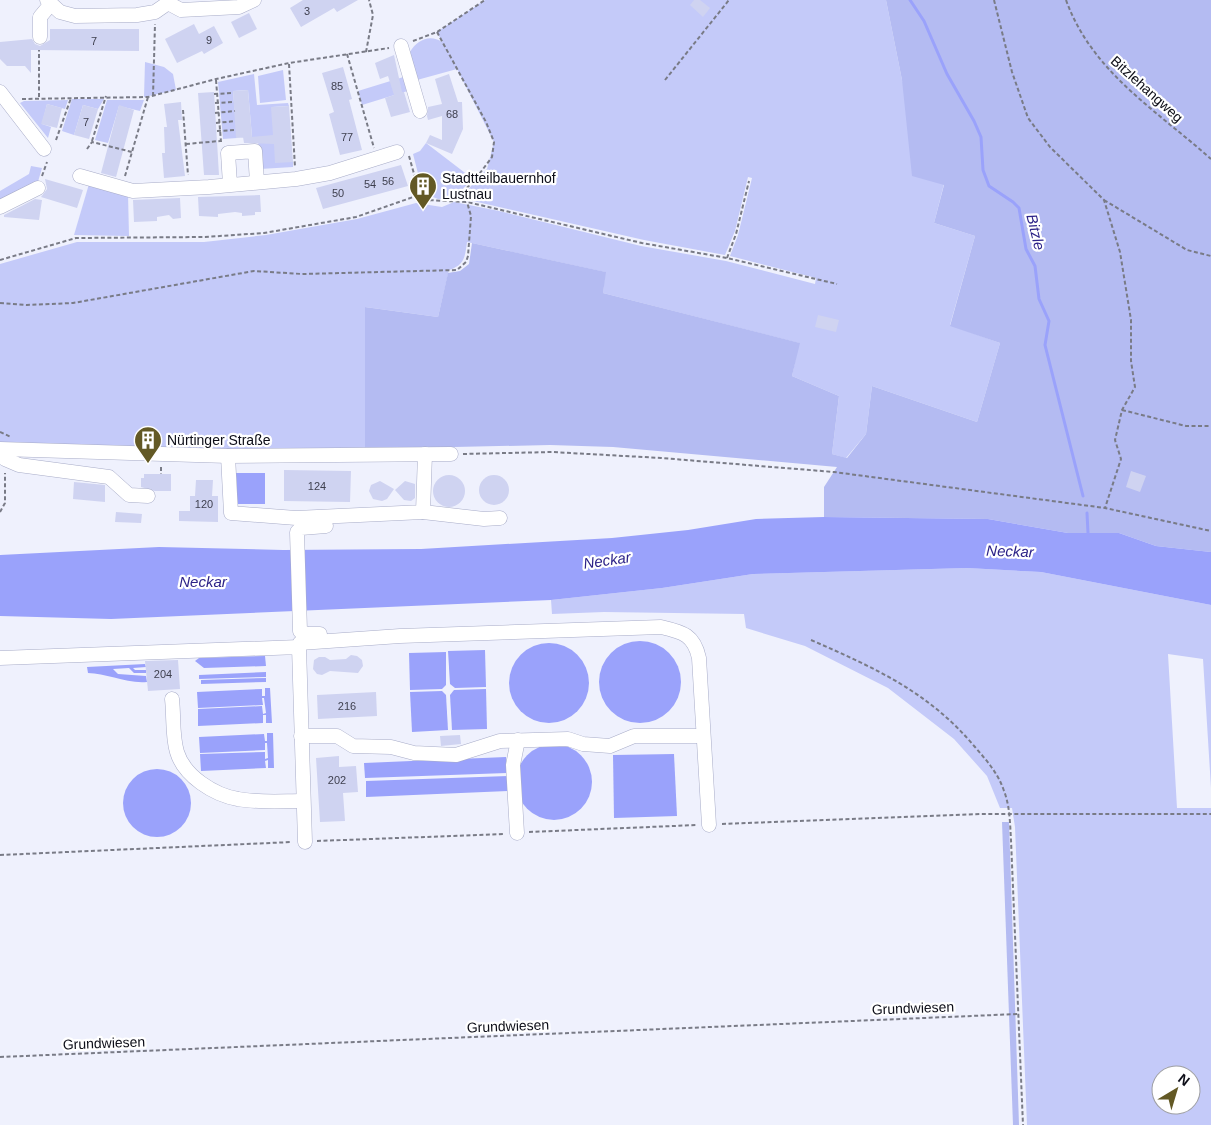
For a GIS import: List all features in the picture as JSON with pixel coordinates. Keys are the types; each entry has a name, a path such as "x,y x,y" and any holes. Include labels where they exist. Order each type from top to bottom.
{"street":[{"path":"40,37 40,17 49,3 60,12 75,16 155,12 168,1 181,10 239,7 254,0"},
{"path":"401,46 420,111"},
{"path":"0,92 47,151"},
{"path":"230,184 228,153 255,151 257,182"},
{"path":"80,176 133,191 189,188 296,179 335,172 403,152"},
{"path":"0,207 38,188"},
{"path":"2,454 27,452 228,456 451,454"},
{"path":"2,454 19,465 109,477 129,495 148,496"},
{"path":"423,512 425,454"},
{"path":"228,456 231,513 296,518 423,512 484,519 500,518"},
{"path":"356,514 354,521 341,525 300,528 297,532 300,630 302,634 380,630 385,632 386,637"},
{"path":"0,658 299,647 300,644 386,637 661,627 681,631 696,643 699,658 709,825"},
{"path":"299,647 305,842"},
{"path":"172,699 177,752 186,770 218,793 238,799 303,801"},
{"path":"301,736 338,736 353,746 390,747 414,752 456,755 500,741 568,739 584,744 610,746 634,736 703,736"},
{"path":"517,833 513,765 518,740"}],"path":[{"path":"366,52 373,15 369,0"},
{"path":"12,105 22,99 39,98 148,97 216,79 289,63 401,46 437,32 485,0"},
{"path":"665,80 729,0"},
{"path":"994,0 1012,72 1028,118 1050,148 1104,200 1187,250 1211,256"},
{"name":"Bitzlehangweg","path":"1066,0 1086,42 1113,75 1211,159"},
{"path":"152,96 155,12"},
{"path":"437,32 486,122 494,142 492,157 474,181 453,201"},
{"path":"39,98 40,37"},
{"path":"347,54 377,159"},
{"path":"289,63 296,179"},
{"path":"216,79 217,122 221,145"},
{"path":"215,94 233,93"},
{"path":"87,149 92,142 106,96"},
{"path":"56,140 71,97"},
{"path":"126,174 148,97"},
{"path":"216,103 234,102"},
{"path":"62,110 66,112"},
{"path":"183,110 189,188"},
{"path":"217,113 235,112"},
{"path":"217,122 235,121"},
{"path":"218,131 236,130"},
{"path":"185,144 188,142 220,141"},
{"path":"92,142 132,152"},
{"path":"44,173 47,151"},
{"path":"403,152 420,195 426,200 436,202 467,202 642,243 727,258 837,284"},
{"path":"727,258 736,234 749,181"},
{"path":"0,260 76,238 205,237 264,233 356,217 420,195"},
{"path":"1104,200 1120,252 1131,320 1131,360 1135,387 1122,410 1115,440 1121,459 1105,508"},
{"path":"0,302 27,305 73,303 254,270 302,274 457,270 466,262 468,256 471,216 467,202"},
{"path":"1122,410 1186,426 1211,426"},
{"path":"451,454 552,452 806,470 1105,508 1211,531"},
{"path":"0,512 5,503 2,454"},
{"path":"811,640 871,666 922,696 962,731 996,772 1005,792 1009,815 1022,1125"},
{"path":"1009,815 1211,814"},
{"name":"Grundwiesen","path":"0,1057 1018,1014"}],"shaded area":[{"path":"485,0 886,0 902,80 944,184 934,223 975,236 950,325 1000,343 977,422 872,386 866,434 846,458 832,454 839,396 792,376 799,343 603,293 605,272 467,242 465,256 461,263 449,270 438,317 365,307 365,454 0,449 0,264 77,242 204,242 266,235 357,219 416,203 442,207 454,202 499,211 641,246 726,261 815,284 816,278 730,256 738,235 752,178 748,177 735,231 725,255 644,240 460,198 487,169 494,142 457,69 417,80 410,52 416,44 428,38 442,42 437,32"},
{"path":"886,0 1211,0 1211,552 1156,546 1119,533 1068,533 988,519 824,517 824,487 837,467 613,447 550,445 365,449 365,307 438,317 448,273 460,271 469,264 472,243 606,272 603,293 800,343 792,376 839,396 832,454 847,458 866,434 872,386 977,422 1000,343 950,326 975,236 934,223 944,185 912,176 902,80"},
{"path":"145,62 164,67 173,74 176,90 144,97"},
{"path":"283,70 286,100 260,103 258,76"},
{"path":"254,74 257,105 288,103 289,106 272,107 293,162 293,167 260,169 258,137 252,137 248,90 233,91 237,138 223,139 218,82"},
{"path":"410,75 414,89 362,105 358,91"},
{"path":"72,99 104,99 98,109 83,105 74,135 62,131"},
{"path":"68,100 65,109 47,104 42,124 51,127 48,138 20,103 24,101"},
{"path":"107,100 144,100 140,111 119,106 108,143 95,140"},
{"path":"426,143 473,179 453,198 438,199 423,193 413,154 420,151"},
{"path":"31,166 42,168 37,185 0,202 0,191 29,174"},
{"path":"89,184 128,194 129,236 74,235"},
{"path":"967,568 1041,572 1211,605 1211,788 1203,659 1168,654 1177,808 1211,808 1211,1125 1027,1125 1015,827 1012,808 1000,808 987,776 954,739 888,688 805,646 746,628 744,614 604,612 552,614 551,600 662,588 753,574"},
{"path":"1002,822 1009,822 1019,1125 1013,1125"}],"water":[{"path":"236,473 265,473 265,504 237,504"},
{"name":"Neckar","path":"824,517 988,519 1068,533 1119,533 1156,546 1211,552 1211,605 1041,572 967,568 753,574 662,588 551,600 111,619 0,616 0,555 159,547 283,550 421,549 612,538 688,530 756,519"},
{"path":"640,641 656,644 669,653 678,666 681,682 678,698 669,711 656,720 640,723 624,720 611,711 602,698 599,682 602,666 611,653 624,644"},
{"path":"549,643 564,646 577,655 586,668 589,683 586,698 577,711 564,720 549,723 534,720 521,711 512,698 509,683 512,668 521,655 534,646"},
{"path":"485,650 486,687 455,688 450,684 448,651"},
{"path":"446,652 446,685 442,689 410,690 409,653"},
{"path":"265,656 266,666 204,668 195,661 199,658"},
{"path":"145,664 146,667 133,668 135,670 146,670 146,673 134,673 129,668 113,669 118,674 146,676 147,682 88,673 87,667"},
{"path":"266,672 266,677 199,679 199,675"},
{"path":"266,678 266,682 201,684 201,680"},
{"path":"265,688 270,688 272,723 266,723 266,715 263,715 263,723 198,726 198,709 262,706 263,714 266,713 264,698 262,698 263,705 198,708 197,692 262,689 262,696 265,696"},
{"path":"486,689 487,729 452,730 450,695 454,690"},
{"path":"442,691 446,695 448,730 412,732 410,692"},
{"path":"267,733 273,733 274,768 268,768 268,760 265,761 266,768 201,771 200,754 265,752 265,759 268,758 267,743 265,743 265,750 200,753 199,737 264,734 265,741 267,741"},
{"path":"554,744 568,747 581,755 589,768 592,782 589,796 581,809 568,817 554,820 540,817 527,809 519,796 516,782 519,768 527,755 540,747"},
{"path":"674,754 677,816 614,818 613,755"},
{"path":"506,757 507,773 365,778 364,763"},
{"path":"164,769 176,775 185,784 191,796 189,816 181,827 164,837 150,837 133,827 125,816 123,796 133,779 144,771"},
{"path":"508,776 508,791 366,797 366,781"}],"building":[{"path":"303,0 358,0 337,12 334,8 301,27 290,8"},
{"path":"694,0 700,0 710,8 703,17 690,5"},
{"path":"249,13 257,29 239,38 231,22"},
{"path":"194,24 199,34 214,26 223,43 204,54 202,51 177,63 165,39"},
{"path":"50,29 139,29 139,51 31,50 31,73 25,66 7,66 0,59 0,42 32,39 35,44 40,46 50,40"},
{"path":"394,55 402,92 404,92 410,112 391,117 385,98 394,95 388,76 380,79 375,63"},
{"path":"343,67 352,99 349,100 362,150 340,155 329,114 334,112 322,73"},
{"path":"449,74 458,102 462,102 463,129 452,154 426,143 430,135 442,140 442,116 428,120 427,116 428,107 442,104 435,79"},
{"path":"248,90 252,137 273,135 271,107 289,106 293,162 275,163 274,144 244,143 243,138 236,138 233,91"},
{"path":"214,92 219,175 204,175 198,93"},
{"path":"181,102 182,120 178,120 185,176 164,178 162,153 165,153 164,127 167,127 164,104"},
{"path":"47,104 62,108 57,128 41,124"},
{"path":"83,105 98,109 89,139 74,135"},
{"path":"119,105 134,110 116,177 101,173"},
{"path":"401,165 408,186 323,209 316,188"},
{"path":"45,179 83,190 77,208 41,197 47,189"},
{"path":"260,195 261,212 255,212 255,215 242,216 242,213 235,212 218,214 218,217 199,216 198,197"},
{"path":"180,198 181,218 173,219 169,215 157,217 157,221 134,222 133,200"},
{"path":"35,199 42,200 39,220 4,217 4,215"},
{"path":"818,315 839,320 836,332 815,327"},
{"path":"284,470 351,471 350,502 284,501"},
{"path":"1131,471 1146,476 1140,492 1126,487"},
{"path":"144,474 171,474 171,491 155,491 141,487 141,478 144,478"},
{"path":"449,475 455,476 460,480 464,485 464,497 460,502 455,506 449,507 443,506 438,502 434,497 433,491 434,485 438,480 443,476"},
{"path":"494,475 505,479 509,490 505,501 494,505 483,501 479,490 483,479"},
{"path":"196,480 213,480 212,496 218,496 218,522 179,521 179,511 190,511 190,496 195,496"},
{"path":"380,481 394,489 387,499 382,501 373,499 369,491 371,485"},
{"path":"405,481 415,484 415,498 411,501 404,500 395,490"},
{"path":"74,482 105,485 105,502 73,499"},
{"path":"116,512 142,514 141,523 115,522"},
{"path":"351,655 357,656 362,660 363,666 358,673 330,671 322,675 317,674 313,669 314,660 319,657 325,657 330,660 346,659"},
{"path":"178,660 180,689 148,691 145,661"},
{"path":"376,692 377,716 318,719 317,695"},
{"path":"460,735 461,744 441,746 440,736"},
{"path":"339,756 339,767 356,766 358,792 343,793 345,821 320,822 316,758"}],"waterway":[{"name":"Bitzle","path":"910,0 924,21 947,74 981,137 983,170 989,186 1019,208 1026,249 1035,266 1039,299 1049,321 1045,345 1083,496"},
{"name":"Bitzle","path":"1087,513 1088,533"}],"place":[{"name":"Stadtteilbauernhof Lustnau","path":"423,210"},
{"name":"Nürtinger Straße","path":"148,464"}]}
